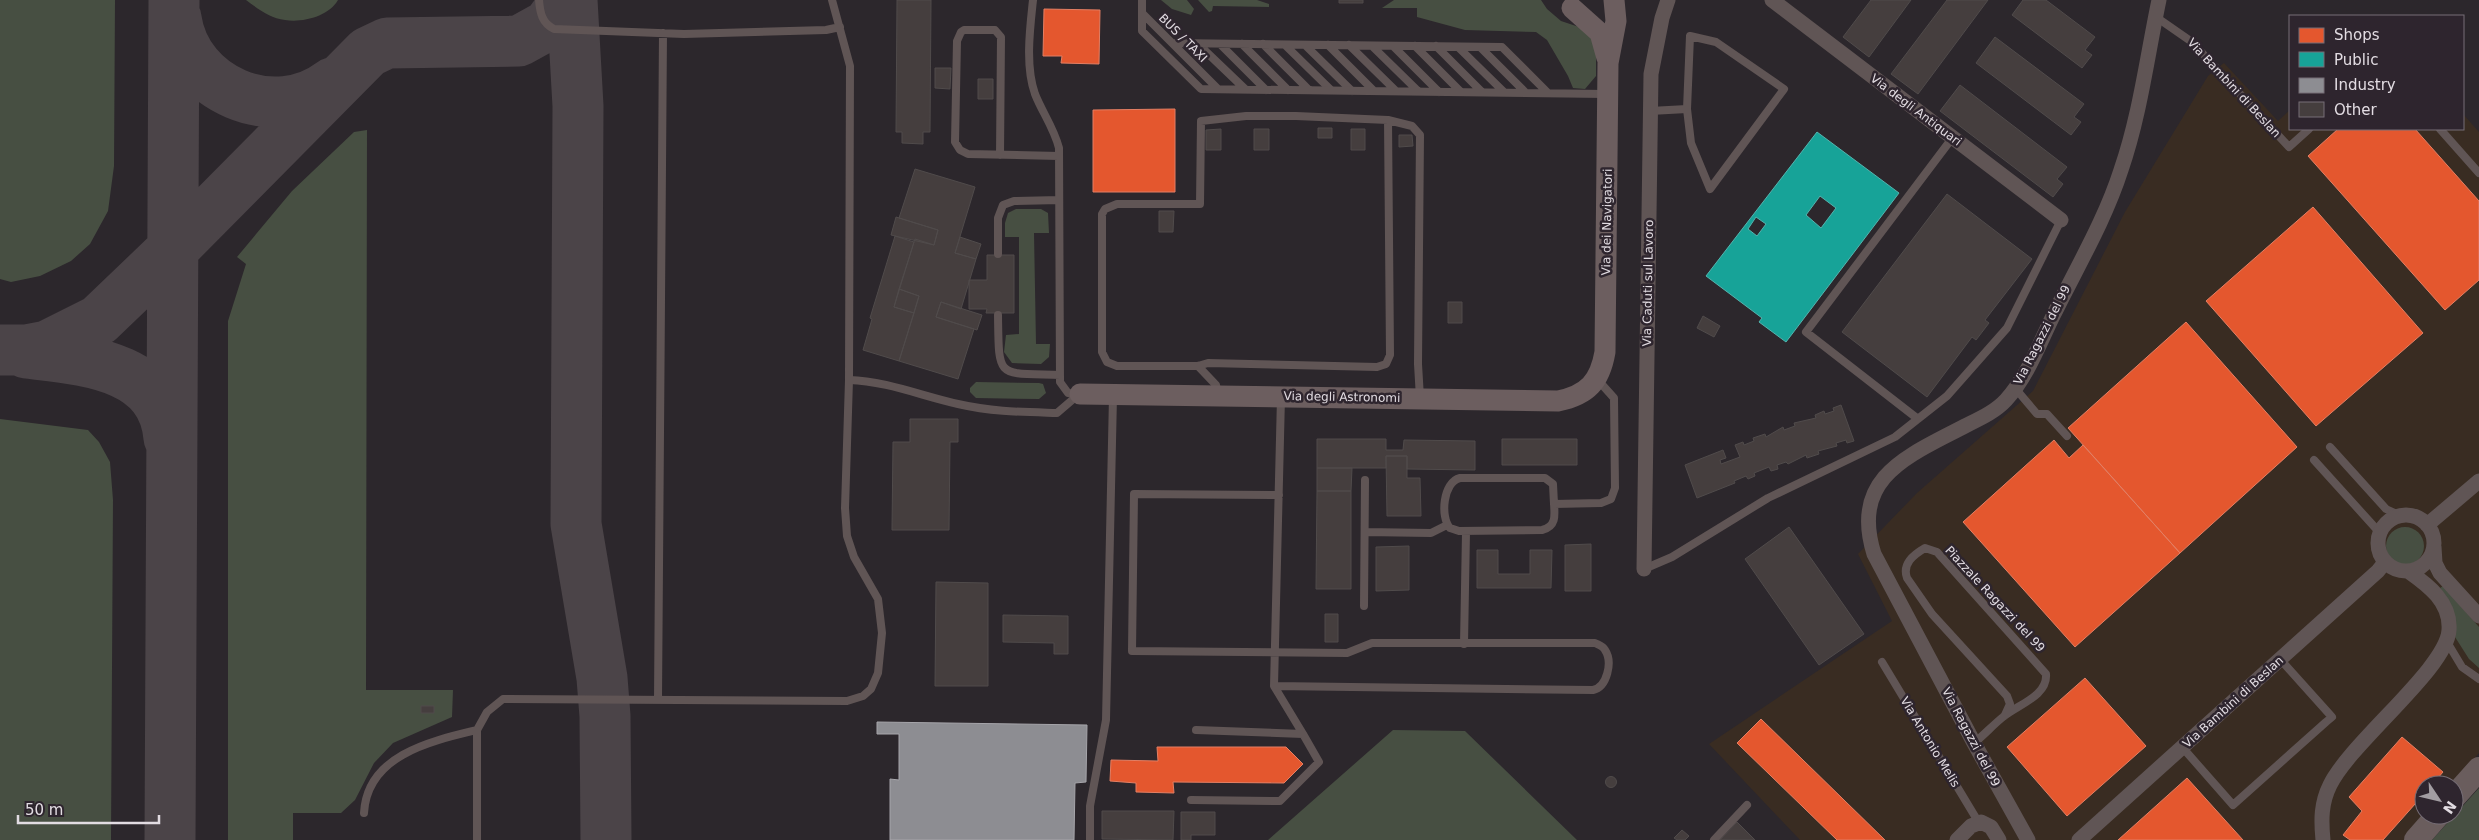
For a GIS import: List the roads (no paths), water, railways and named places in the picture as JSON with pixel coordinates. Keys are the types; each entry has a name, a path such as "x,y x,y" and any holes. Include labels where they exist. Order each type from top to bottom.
{"main road":[{"path":"2464,786 2479,769"},
{"path":"2416,840 2429,825"}],"street":[{"path":"1567,4 1580,10 1594,8 1605,0"},
{"name":"Via dei Navigatori","path":"1597,379 1603,368 1606,352 1608,63 1616,21 1614,0"},
{"name":"Via Caduti sul Lavoro","path":"1644,569 1650,111 1655,46 1668,0"},
{"name":"Via degli Antiquari","path":"1772,0 2061,220"},
{"name":"Via Ragazzi del 99","path":"2028,840 1974,744 1874,554 1870,540 1867,514 1876,487 1894,466 1907,456 1991,412 2015,388 2106,209 2120,174 2140,103 2159,0"},
{"name":"Via dei Navigatori","path":"1567,4 1600,33 1608,63"},
{"name":"Via degli Astronomi","path":"1080,394 1282,395 1558,401 1580,394 1597,379"},
{"path":"2427,525 2479,481"},
{"path":"2323,840 2322,807 2337,773 2431,666 2447,642 2449,619 2445,606 2439,596 2424,581 2408,571 2392,567 2385,562 2379,548 2380,533 2392,519 2401,516 2415,517 2427,525 2432,532 2435,563 2440,573 2479,616"},
{"path":"2408,571 2416,569 2428,560 2434,547"},
{"name":"Via Bambini di Beslan","path":"2079,840 2378,571 2385,562"},
{"path":"1957,840 1971,826 1982,823"},
{"name":"Via Antonio Melis","path":"1982,823 1999,840"}],"lane":[{"path":"539,0 542,17 554,29 663,33 826,30 840,28"},
{"path":"477,840 477,730 486,712 503,700 847,702 863,696 872,689 878,673 882,633 878,599 854,557 847,536 845,508 849,380 850,66 832,0"},
{"path":"1033,0 1032,78 1035,93 1056,138 1059,156 1061,386 1068,393 1080,394"},
{"name":"BUS / TAXI","path":"1142,0 1142,13 1218,89"},
{"path":"1142,13 1142,31 1201,89 1608,94"},
{"name":"Via Bambini di Beslan","path":"2156,17 2192,42 2289,147 2308,130"},
{"path":"1000,155 1002,37 995,30 964,30 960,32 957,41 955,142 960,150 968,154 1000,155 1059,156"},
{"path":"658,700 663,33"},
{"path":"1690,36 1716,42 1784,89 1710,189 1691,143 1687,109 1690,36"},
{"path":"1173,43 1502,47 1548,93"},
{"path":"1198,44 1245,89"},
{"path":"1220,44 1266,90"},
{"path":"1242,44 1288,90"},
{"path":"1263,44 1310,90"},
{"path":"1285,45 1331,90"},
{"path":"1305,45 1352,91"},
{"path":"1328,45 1374,91"},
{"path":"1349,45 1396,91"},
{"path":"1372,46 1418,91"},
{"path":"1393,46 1439,92"},
{"path":"1415,46 1461,92"},
{"path":"1436,46 1482,92"},
{"path":"1458,47 1504,92"},
{"path":"1480,47 1526,93"},
{"path":"1650,111 1687,109"},
{"path":"1388,120 1390,355 1386,364 1382,366 1208,364 1198,366 1117,366 1103,358 1102,221 1105,208 1117,204 1200,204 1201,121 1246,116 1388,120 1412,126 1420,135 1418,364 1420,398"},
{"path":"2441,130 2479,173"},
{"path":"1918,419 1806,332 1953,137"},
{"path":"998,254 998,218 1003,205 1014,201 1060,200"},
{"path":"1644,569 1672,557 1768,498 1895,437 1947,396 2006,328 2061,220"},
{"path":"998,315 999,358 1004,369 1016,374 1060,375"},
{"path":"1198,366 1216,385 1219,396"},
{"path":"1554,504 1606,502 1614,494 1614,398 1597,379"},
{"path":"849,380 868,380 957,404 1001,412 1057,413 1080,394"},
{"path":"2015,388 2037,414 2047,414 2067,436"},
{"path":"1090,840 1090,806 1106,720 1114,394"},
{"path":"1190,800 1280,801 1319,762 1274,686 1282,395"},
{"path":"2330,447 2386,509 2401,516"},
{"path":"2314,460 2380,533"},
{"path":"1544,478 1553,484 1553,522 1547,529 1466,532 1454,530 1447,525 1447,487 1454,479 1544,478"},
{"path":"1364,606 1365,480"},
{"path":"1274,686 1593,690 1604,684 1607,678 1608,656 1605,650 1595,643 1372,643 1347,653 1132,651 1134,494 1279,495"},
{"path":"1365,532 1431,533 1447,525"},
{"path":"1464,644 1466,532"},
{"name":"Piazzale Ragazzi del 99","path":"1974,744 2005,715 2020,708 2042,689 2046,679 2044,669 1936,552 1925,548 1909,561 1905,572 1907,578 1932,614 2007,696 2010,704 2005,715"},
{"path":"2447,642 2462,667 2479,679"},
{"path":"2182,747 2234,805 2332,716 2280,659"},
{"name":"Via Antonio Melis","path":"1882,662 1982,823"},
{"path":"364,813 364,799 378,774 398,757 429,742 477,730"},
{"path":"1196,730 1303,734"},
{"path":"1714,840 1747,805"}]}
